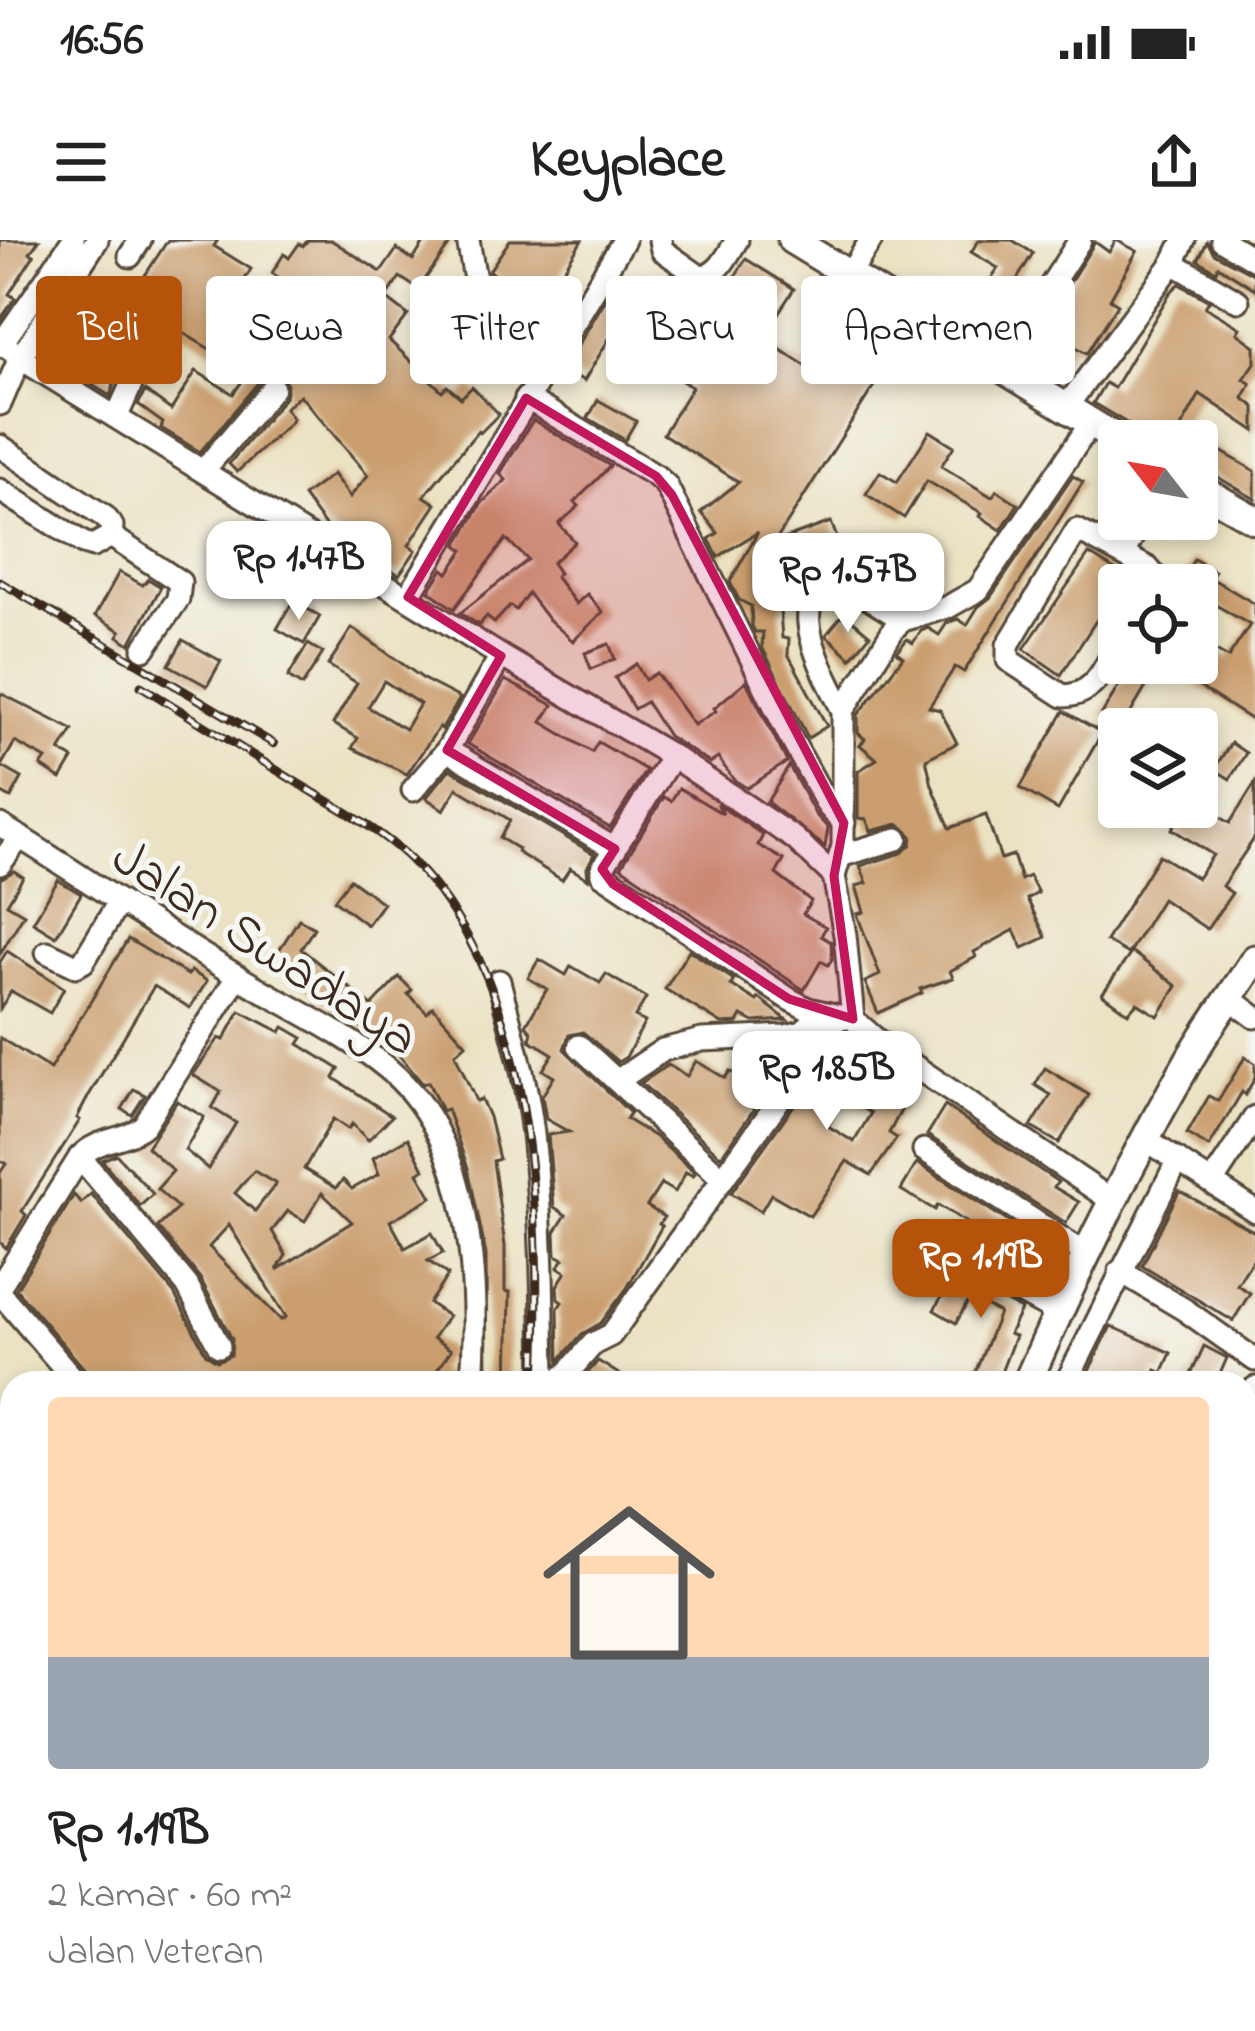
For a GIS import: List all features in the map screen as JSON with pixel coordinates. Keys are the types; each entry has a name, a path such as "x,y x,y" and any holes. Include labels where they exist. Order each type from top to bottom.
{"main road":[{"path":"792,240 850,276"},
{"path":"1028,384 1098,427"},
{"path":"1218,499 1255,520"},
{"path":"1032,1371 1145,1139 1192,1054 1255,959"}],"street":[{"path":"0,404 6,347 73,240"},
{"path":"75,276 97,240"},
{"path":"468,240 474,276"},
{"path":"408,596 624,240"},
{"path":"660,240 662,250 700,277 719,268 736,240"},
{"path":"856,276 871,240"},
{"path":"1057,276 1080,240"},
{"path":"1066,407 1184,240"},
{"path":"1222,240 1255,260"},
{"path":"1172,263 1238,301"},
{"path":"6,347 36,322"},
{"path":"6,347 501,656 672,756 837,866"},
{"path":"117,416 131,384"},
{"path":"203,471 273,388"},
{"path":"526,398 666,485 789,735 828,806 844,823"},
{"path":"843,711 903,620 948,607 978,590 1091,423"},
{"path":"1,448 105,517 112,526 111,536"},
{"path":"0,490 83,543 93,546 111,536"},
{"path":"1098,677 1092,687 1063,696 1008,659 1008,645 1074,532 1082,531 1141,564"},
{"path":"111,536 180,582 178,599 144,649"},
{"path":"1124,552 1131,540"},
{"path":"569,1371 593,1344 611,1334 838,1016 845,935 837,866 844,823 843,711 808,629 811,604 818,592 840,580 903,620"},
{"path":"413,790 447,750 501,656"},
{"path":"447,750 615,849"},
{"path":"672,756 602,874 789,999 838,1016 879,1042 1114,1202"},
{"name":"Jalan Swadaya","path":"0,825 360,1048 408,1089 430,1123 458,1191 477,1308 473,1371"},
{"path":"0,864 20,837"},
{"path":"837,866 897,839"},
{"path":"47,952 76,966 83,962 119,902"},
{"path":"66,1371 0,1289 80,1157 89,1147 134,1134 145,1125 237,976"},
{"path":"499,981 533,1132 547,1371"},
{"path":"1231,999 1255,1017"},
{"path":"617,1081 663,1050 702,1040 786,1036 838,1016"},
{"path":"579,1046 722,1178"},
{"path":"1213,1181 1255,1117"},
{"path":"1145,1139 1255,1211"},
{"path":"924,1150 1086,1254"},
{"path":"80,1157 187,1285 219,1346"},
{"path":"1072,1371 1178,1160"},
{"path":"981,1271 1058,1312"},
{"path":"1120,1271 1255,1360"}],"highlighted area":[{"path":"526,398 656,476 672,495 844,823 834,876 853,1019 789,999 613,884 602,869 615,849 447,750 501,656 408,597"}],"building":[{"path":"0,240 39,240 9,294 15,298 0,320"},
{"path":"168,240 218,240 214,246 251,269 247,276 206,276 206,347 182,332 182,276 145,276"},
{"path":"308,240 331,240 381,272 397,249 413,260 426,240 453,240 427,276 410,276 410,284 400,277 386,298 386,276 272,273 284,254 289,258"},
{"path":"510,240 582,240 560,276 496,276 489,271"},
{"path":"979,240 1012,240 1033,253 1019,276 993,276 998,268 971,252"},
{"path":"1116,240 1137,251 1110,299 1118,304 1087,353 1075,347 1074,276 1095,242 1109,252"},
{"path":"1207,242 1214,253 1255,275 1255,289 1218,266 1216,271 1198,260"},
{"path":"746,259 773,276 735,276"},
{"path":"777,278 794,289 777,315"},
{"path":"1179,284 1209,301 1205,307 1240,328 1237,333 1255,346 1255,363 1244,379 1251,384 1243,398 1255,407 1255,431 1200,394 1185,420 1122,420 1093,403 1105,383 1114,388"},
{"path":"386,298 408,315 389,340 410,360 410,384 435,384 442,391 447,386 461,398 472,387 499,414 478,431 424,496 436,504 409,545 416,550 399,575 325,526 303,496 333,474 350,497 368,475 300,395 285,408 293,419 289,424 237,472 229,464 285,397 287,384 386,384"},
{"path":"606,298 606,344 584,381 582,339"},
{"path":"777,348 801,363 801,384 875,384 775,542 831,522 840,546 817,554 780,611 782,638 789,639 788,654 827,726 808,738 762,647 763,632 755,632 752,626 751,606 739,600 730,582 758,532 718,557 709,539 718,533 701,512 739,482 663,434 692,387 687,384 777,384"},
{"path":"196,371 206,377 206,384 217,384 233,394 240,384 257,384 200,452 161,428 163,423 138,405 145,391 171,410"},
{"path":"91,384 114,384 110,396"},
{"path":"598,400 636,421 625,440 588,418"},
{"path":"533,420 610,466 559,524 575,542 552,563 559,573 555,576 576,604 587,594 603,612 573,641 528,593 516,610 510,606 494,623 487,616 479,625 460,613 528,560 506,539 454,609 429,591 443,569 448,573 464,550 457,545 482,503 506,480 500,474"},
{"path":"930,431 954,446 941,466 992,497 997,490 1018,504 1001,530 982,513 927,481 904,518 866,494 880,472 897,482"},
{"path":"1218,450 1255,471 1255,499 1218,477"},
{"path":"1073,476 1083,482 964,672 955,667 929,707 940,710 957,743 926,759 950,828 986,815 1001,859 1013,855 1021,880 1029,876 1038,893 1027,899 1046,937 1023,948 1014,930 974,952 976,957 950,971 953,978 920,989 922,993 878,1013 865,982 880,975 857,914 864,912 856,886 867,883 860,866 902,853 912,836 899,824 871,831 866,819 858,818 858,771 877,759 860,745 865,739 858,733 858,715 903,657 897,652 907,639 913,643 928,628 939,635 947,623 958,619 967,625"},
{"path":"853,548 873,555 876,549 892,557 889,564 915,580 921,572 935,582 923,599 905,590 899,600 846,561"},
{"path":"1089,554 1105,564 1098,564 1098,618 1061,675 1024,649"},
{"path":"119,572 143,585 148,579 161,587 130,644 118,636 121,631 95,616"},
{"path":"1218,582 1255,604 1255,722 1195,684 1218,684 1218,652 1228,658 1250,625 1218,606"},
{"path":"293,601 320,616 304,644 277,629"},
{"path":"844,613 870,635 851,658 826,635"},
{"path":"352,628 425,680 460,698 407,774 352,748 358,738 333,724 357,683 328,665","holes":["384,681 420,704 405,729 368,707"]},
{"path":"183,640 221,661 207,686 169,665"},
{"path":"308,644 323,653 302,686 288,677"},
{"path":"609,644 615,659 591,669 585,653"},
{"path":"636,664 645,680 656,673 694,725 746,681 787,762 747,788 734,780 718,758 710,763 668,736 646,702 634,709 615,678"},
{"path":"505,680 553,705 542,722 592,752 598,742 646,770 610,828 468,744"},
{"path":"1120,684 1148,684 1134,708 1106,708"},
{"path":"0,693 73,730 60,751 73,759 61,779 41,766 46,759 15,742 1,766 22,778 11,798 0,792"},
{"path":"1064,711 1098,731 1098,740 1058,810 1020,788"},
{"path":"1231,743 1246,753 1230,779 1218,772"},
{"path":"789,766 828,828 825,847 767,802"},
{"path":"450,769 594,854 588,879 570,868 562,880 517,852 500,838 510,820 457,788 444,810 426,798"},
{"path":"1255,783 1255,837 1222,886 1232,893 1207,929 1162,899 1128,954 1106,941 1159,855 1197,878 1213,855 1173,828 1218,828 1218,816 1230,823"},
{"path":"679,788 723,814 717,804 763,835 758,845 784,860 776,874 811,901 803,914 826,927 821,936 831,942 832,959 828,965 821,961 804,990 621,867 664,797 671,801"},
{"path":"14,871 23,877 7,904 24,914 0,954 0,879"},
{"path":"350,879 383,903 367,925 334,900"},
{"path":"58,880 81,894 56,936 33,922"},
{"path":"299,919 314,928 301,949 372,1006 399,977 427,1013 433,1007 466,1044 455,1054 476,1101 481,1099 489,1117 499,1159 493,1161 505,1246 505,1291 510,1292 508,1371 487,1371 486,1255 468,1168 447,1109 442,1111 428,1082 423,1084 389,1043 374,1031 370,1035 342,1008 338,1013 291,975 296,968 276,955"},
{"path":"128,939 188,975 191,971 207,981 190,1008 154,986 88,1097 80,1120 22,1211 26,1215 6,1248 0,1242 0,1173 6,1164 0,1160 0,1038 50,1069"},
{"path":"689,950 734,980 731,985 759,998 787,1020 754,1022 742,1016 738,1023 722,1024 665,989"},
{"path":"7,951 64,988 50,1013 11,991 0,1009 0,962"},
{"path":"1132,952 1177,986 1158,1016 1137,1003 1128,1013 1102,994"},
{"path":"539,959 566,975 571,966 600,983 606,974 646,998 635,1017 645,1022 626,1057 618,1062 583,1032 569,1035 564,1049 630,1113 626,1119 654,1136 695,1173 686,1172 675,1192 661,1184 647,1206 664,1217 662,1226 627,1288 601,1323 582,1334 559,1361 558,1308 562,1302 557,1286 566,1272 558,1267 564,1259 556,1255 555,1232 566,1215 554,1207 548,1135 569,1132 546,1119 542,1096 554,1077 543,1070 553,1054 530,1040 532,1032 526,1025 547,989 528,978"},
{"path":"240,1011 281,1032 284,1027 303,1038 299,1044 339,1069 334,1078 392,1116 368,1140 352,1124 348,1129 333,1119 304,1169 336,1188 343,1180 352,1189 379,1174 373,1158 408,1138 424,1169 418,1173 432,1197 390,1221 405,1248 432,1233 443,1253 428,1261 448,1275 429,1303 448,1316 433,1338 451,1350 438,1371 86,1371 16,1289 74,1195 81,1203 91,1194 174,1293 206,1354 217,1361 231,1355 232,1339 200,1278 158,1227 178,1208 157,1189 173,1171 147,1147 177,1101 204,1117 185,1150 208,1169 236,1123 212,1108 221,1092 193,1075 219,1038 224,1040","holes":["254,1171 276,1184 255,1211 235,1193","322,1193 352,1222 277,1270 286,1255 272,1231 288,1211 305,1221","229,1225 286,1317 281,1320 209,1247"]},
{"path":"838,1044 913,1088 889,1133 897,1138 871,1175 847,1161 810,1216 771,1194 761,1211 731,1193","holes":["845,1097 871,1113 854,1142 828,1126"]},
{"path":"1245,1057 1255,1063 1255,1078 1209,1147 1187,1134 1209,1096 1218,1101"},
{"path":"696,1061 725,1078 730,1071 759,1088 748,1106 754,1109 721,1156 641,1083 668,1065 687,1076"},
{"path":"1045,1068 1089,1095 1059,1143 1031,1127 1051,1095 1035,1085"},
{"path":"134,1089 145,1095 132,1115 122,1109"},
{"path":"945,1106 1058,1182 1054,1187 1079,1202 1066,1223 927,1135"},
{"path":"116,1154 153,1194 140,1206 102,1160"},
{"path":"917,1163 1054,1251 1043,1269 938,1205 935,1210 901,1190"},
{"path":"1179,1191 1255,1232 1255,1256 1237,1285 1250,1293 1233,1321 1142,1266"},
{"path":"952,1264 966,1271 974,1284 1021,1310 1009,1334 1015,1336 1002,1371 976,1371 999,1313 970,1298 956,1323 934,1310 949,1284 944,1281"},
{"path":"1111,1326 1171,1353 1163,1371 1089,1371"},
{"path":"1204,1346 1227,1358 1221,1371 1193,1371"},
{"path":"598,1361 614,1371 589,1371"}],"railway":[{"path":"0,582 274,744"},
{"path":"141,686 383,836 409,858 451,909 483,969 507,1035 522,1104 536,1248 535,1371"}]}
